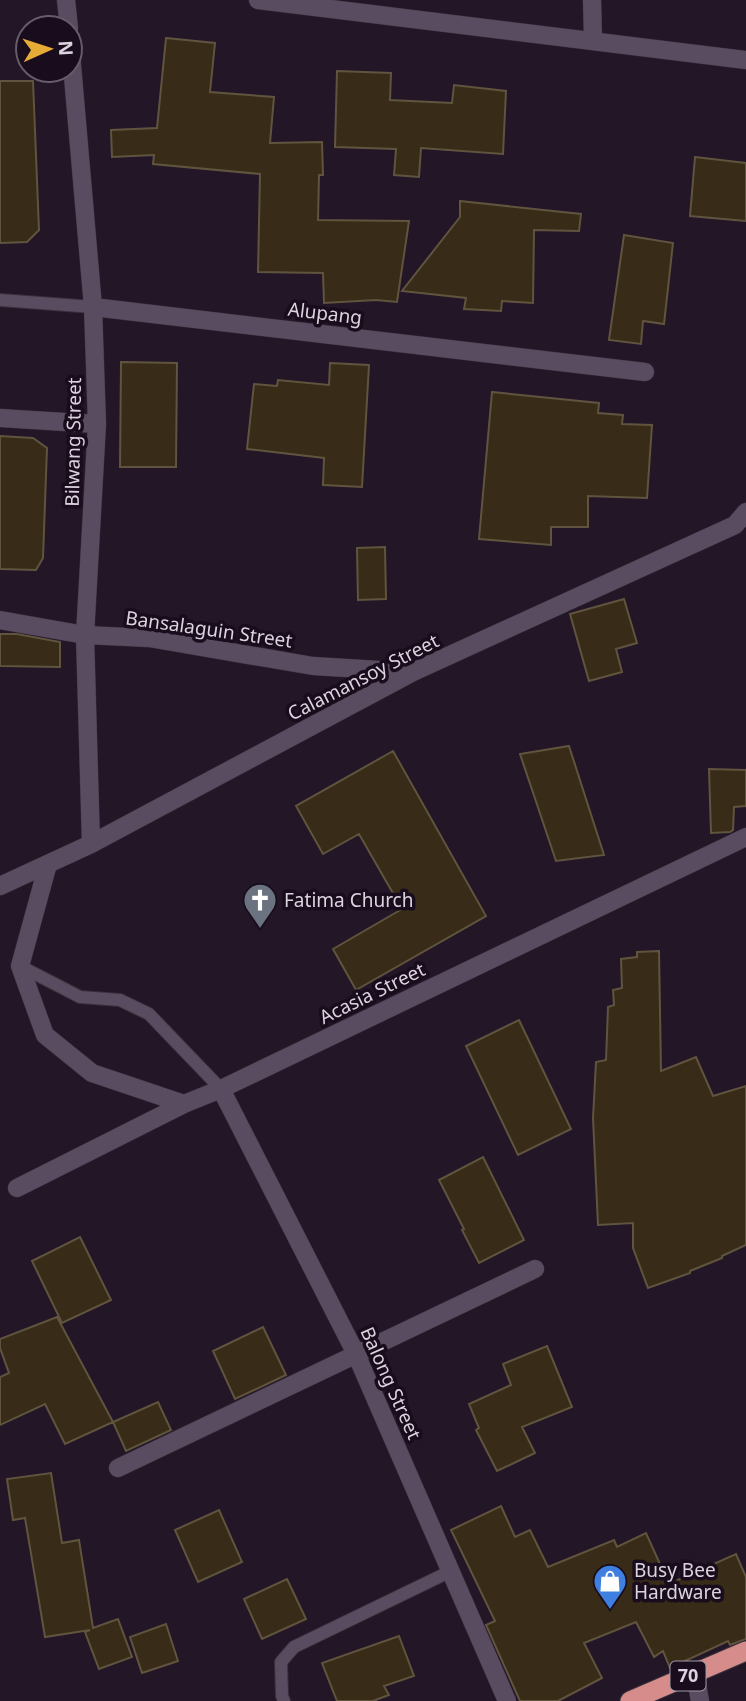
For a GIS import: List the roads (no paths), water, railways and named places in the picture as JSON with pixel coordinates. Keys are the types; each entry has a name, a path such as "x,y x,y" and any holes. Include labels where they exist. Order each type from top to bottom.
{"highway":[{"name":"70","path":"630,1701 746,1651"}],"street":[{"path":"258,0 746,60"},
{"path":"592,0 593,40"},
{"name":"Bilwang Street","path":"74,84 93,307 97,424 85,635 91,844"},
{"name":"Alupang","path":"93,307 645,372"},
{"path":"0,418 97,424"},
{"name":"Calamansoy Street","path":"0,886 91,844 413,672 735,525 746,512"},
{"name":"Bansalaguin Street","path":"0,620 85,635 149,638 313,666 413,672"},
{"name":"Acasia Street","path":"17,1188 184,1104 746,837"},
{"path":"48,864 20,965 45,1035 92,1073 184,1104"},
{"name":"Balong Street","path":"220,1089 356,1354 507,1701"},
{"path":"118,1468 535,1269"},
{"path":"695,1673 700,1701"}],"lane":[{"name":"Alupang","path":"0,300 93,307"},
{"path":"20,965 80,997 120,1000 149,1014 220,1089"},
{"path":"284,1701 281,1662 294,1647 451,1570"}],"place":[{"name":"Fatima Church","path":"260,930"},
{"name":"Busy Bee Hardware","path":"610,1611"}]}
